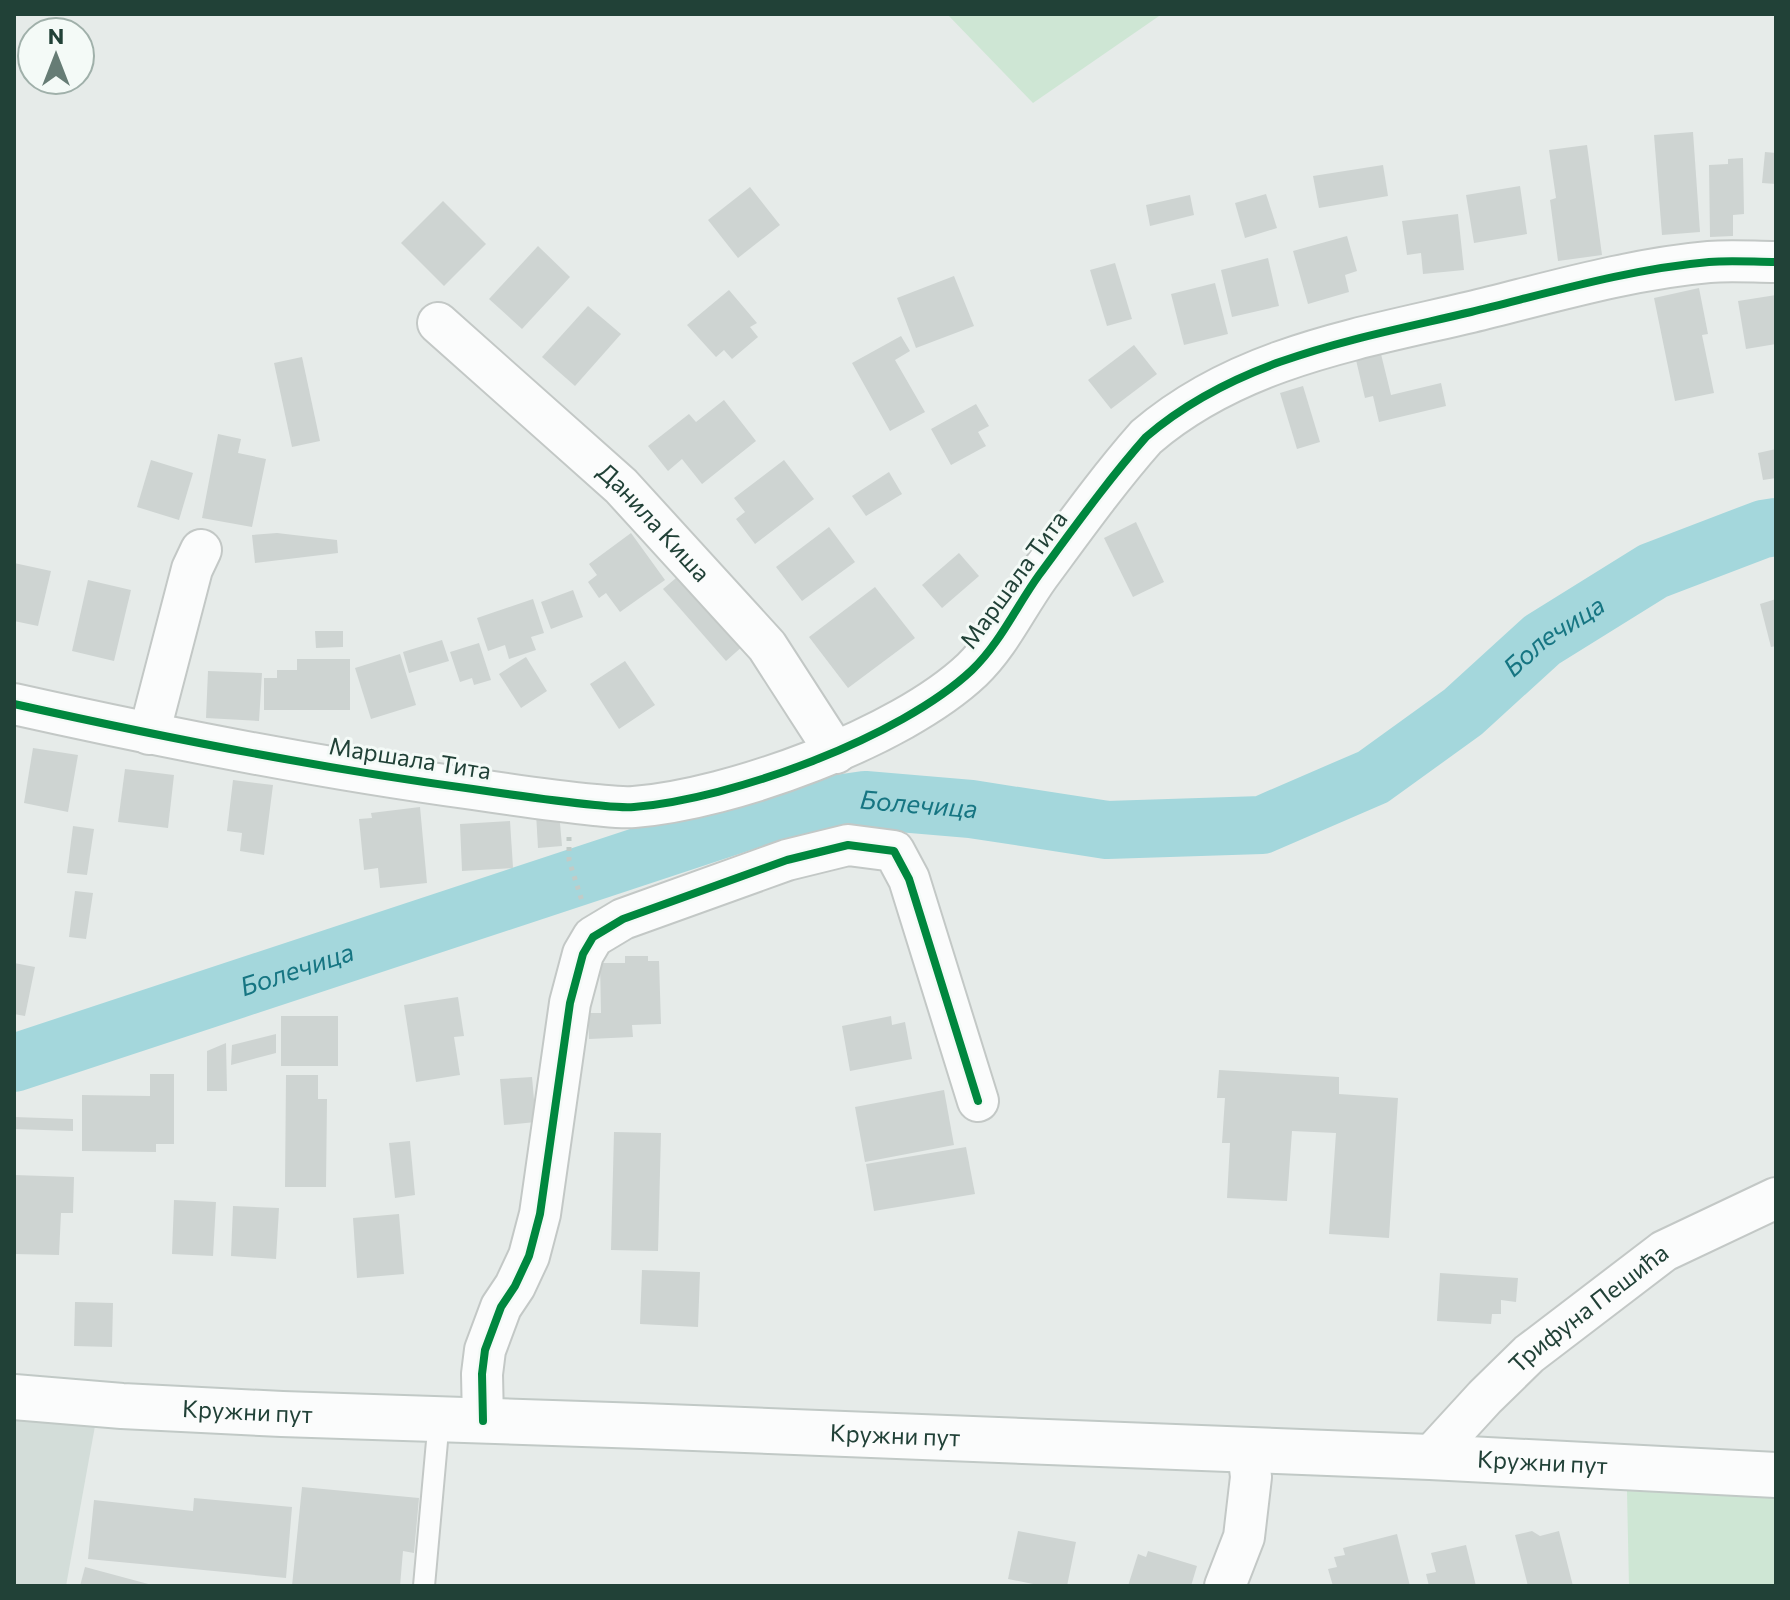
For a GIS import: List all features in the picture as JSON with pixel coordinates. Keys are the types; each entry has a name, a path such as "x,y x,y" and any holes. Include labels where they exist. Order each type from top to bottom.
{"main road":[{"name":"Кружни пут","path":"14,1397 122,1406 1430,1457 1776,1475"}],"street":[{"name":"Маршала Тита","path":"14,704 149,734 368,775 631,808 680,801 836,753 946,692 973,669 999,639 1038,577 1131,454 1165,421 1248,374 1301,353 1596,282 1709,262 1776,262"},
{"name":"Данила Киша","path":"438,323 631,497 767,646 836,753"},
{"path":"149,734 192,569 201,550"},
{"path":"483,1421 485,1350 501,1307 529,1256 540,1214 570,1003 583,954 593,937 623,919 787,860 848,845 894,851 909,879 978,1101"},
{"name":"Трифуна Пешића","path":"1430,1457 1529,1354 1664,1251 1776,1198"},
{"path":"1225,1586 1244,1537 1251,1477 1248,1450"}],"lane":[{"path":"424,1586 439,1419"}],"path":[{"path":"569,860 585,912"}],"shaded area":[{"path":"14,1418 95,1426 66,1586 14,1586"}],"green space":[{"path":"947,14 1162,14 1033,103"},
{"path":"1627,1491 1776,1497 1776,1586 1629,1586"}],"building":[{"path":"1693,132 1700,232 1662,235 1654,135"},
{"path":"1587,145 1602,255 1558,261 1550,200 1556,198 1549,150"},
{"path":"1765,152 1776,153 1776,184 1762,183"},
{"path":"1743,158 1744,214 1733,215 1733,236 1710,237 1709,165 1728,164 1728,159"},
{"path":"1383,165 1388,196 1319,208 1313,176"},
{"path":"1520,186 1527,234 1474,243 1466,195"},
{"path":"750,187 780,225 738,258 708,220"},
{"path":"1266,194 1277,228 1245,238 1235,203"},
{"path":"1190,195 1194,215 1150,226 1146,205"},
{"path":"443,201 486,244 444,286 401,243"},
{"path":"1458,214 1464,270 1423,274 1421,253 1407,255 1402,221"},
{"path":"1347,236 1357,271 1345,275 1349,292 1308,304 1293,251"},
{"path":"538,246 570,277 522,329 489,299"},
{"path":"1268,258 1279,306 1232,317 1221,270"},
{"path":"1115,263 1132,319 1107,326 1090,270"},
{"path":"954,276 974,326 916,348 897,298"},
{"path":"1215,283 1228,334 1184,345 1171,294"},
{"path":"1699,288 1708,334 1702,335 1714,393 1675,401 1654,298"},
{"path":"729,290 757,323 750,327 758,337 732,359 724,350 716,357 687,325"},
{"path":"1776,295 1776,344 1746,349 1738,301"},
{"path":"588,306 621,334 575,386 542,357"},
{"path":"901,336 910,351 895,360 925,412 890,431 852,363"},
{"path":"1134,345 1157,374 1111,409 1088,380"},
{"path":"1381,354 1391,395 1441,383 1446,406 1379,422 1373,396 1365,398 1356,360"},
{"path":"302,357 320,441 292,447 274,363"},
{"path":"1303,386 1320,442 1297,449 1280,393"},
{"path":"724,400 756,441 702,484 682,459 668,471 648,446 689,414 696,422"},
{"path":"976,404 989,426 978,432 986,446 951,465 931,429"},
{"path":"218,434 241,439 238,453 266,459 252,527 202,518"},
{"path":"1776,449 1776,478 1763,480 1758,453"},
{"path":"151,460 193,473 179,520 137,507"},
{"path":"784,460 814,499 755,544 736,519 745,512 734,498"},
{"path":"889,472 902,494 866,516 852,496"},
{"path":"1136,522 1164,582 1133,597 1104,538"},
{"path":"829,527 855,562 802,601 776,567"},
{"path":"277,533 337,540 338,553 255,563 252,535"},
{"path":"631,533 665,580 620,612 606,593 599,598 588,582 597,575 589,564"},
{"path":"959,553 979,576 942,608 922,585"},
{"path":"14,563 51,571 38,626 14,621"},
{"path":"682,573 744,645 726,661 663,589"},
{"path":"88,580 131,590 114,661 72,651"},
{"path":"875,587 915,638 848,688 809,637"},
{"path":"573,590 583,617 551,629 541,602"},
{"path":"533,599 544,633 531,637 536,650 509,659 505,645 488,651 477,618"},
{"path":"1776,599 1776,646 1771,647 1760,604"},
{"path":"315,631 343,631 343,647 316,648"},
{"path":"442,640 449,661 409,673 403,652"},
{"path":"479,643 491,680 474,685 472,678 460,682 450,652"},
{"path":"400,654 416,705 371,719 355,668"},
{"path":"526,657 547,691 521,708 499,674"},
{"path":"297,659 350,659 350,710 264,710 264,678 277,678 277,670 297,670"},
{"path":"625,661 655,705 619,729 590,684"},
{"path":"208,671 262,673 259,721 206,718"},
{"path":"33,748 78,755 68,812 24,803"},
{"path":"125,769 174,775 168,828 118,822"},
{"path":"233,780 273,785 264,855 240,851 242,833 227,831"},
{"path":"420,807 427,883 380,888 378,868 364,870 359,819 372,818 371,813"},
{"path":"559,812 562,846 538,848 536,813"},
{"path":"510,821 513,868 462,871 460,824"},
{"path":"73,826 94,829 87,875 67,873"},
{"path":"75,891 93,893 86,939 69,937"},
{"path":"625,956 648,956 648,961 659,961 661,1024 632,1025 633,1037 589,1039 588,1013 601,1013 600,963 625,963"},
{"path":"14,963 35,967 25,1016 14,1014"},
{"path":"458,997 464,1036 454,1037 460,1075 416,1082 404,1005"},
{"path":"281,1016 338,1016 338,1066 281,1066"},
{"path":"891,1016 892,1025 905,1022 912,1059 850,1071 842,1026"},
{"path":"276,1034 276,1053 231,1065 232,1045"},
{"path":"226,1043 227,1091 207,1091 207,1051"},
{"path":"1219,1070 1339,1077 1339,1094 1398,1098 1389,1238 1329,1234 1336,1133 1292,1131 1287,1201 1227,1198 1230,1143 1222,1143 1225,1098 1217,1098"},
{"path":"150,1074 174,1074 174,1144 156,1144 156,1152 82,1151 82,1095 150,1096"},
{"path":"286,1075 318,1075 318,1099 327,1099 326,1187 285,1187"},
{"path":"532,1077 536,1122 504,1125 500,1079"},
{"path":"944,1090 954,1145 865,1162 855,1107"},
{"path":"14,1117 73,1119 73,1131 14,1129"},
{"path":"614,1132 661,1133 658,1251 611,1250"},
{"path":"410,1141 415,1195 395,1198 389,1143"},
{"path":"966,1147 975,1194 874,1211 866,1164"},
{"path":"14,1175 74,1177 73,1213 61,1213 59,1255 14,1254"},
{"path":"174,1200 216,1202 213,1256 172,1254"},
{"path":"233,1206 279,1208 276,1259 231,1256"},
{"path":"399,1214 404,1274 357,1278 353,1218"},
{"path":"642,1270 700,1272 698,1327 640,1324"},
{"path":"1440,1273 1518,1278 1516,1302 1501,1300 1501,1314 1492,1314 1491,1324 1437,1321"},
{"path":"75,1302 113,1303 112,1347 74,1346"},
{"path":"302,1487 419,1498 414,1553 403,1551 400,1586 292,1586"},
{"path":"194,1498 292,1507 286,1578 88,1559 94,1500 193,1511"},
{"path":"1018,1531 1076,1542 1067,1586 1043,1586 1008,1579"},
{"path":"1532,1531 1540,1536 1559,1531 1573,1586 1528,1586 1515,1535"},
{"path":"1397,1534 1410,1586 1333,1586 1328,1569 1337,1567 1334,1557 1345,1555 1343,1548"},
{"path":"1466,1545 1476,1586 1429,1586 1426,1574 1436,1572 1431,1553"},
{"path":"1148,1551 1197,1566 1191,1586 1128,1586 1138,1554 1146,1557"},
{"path":"85,1567 152,1585 80,1586"}],"waterway":[{"name":"Болечица","path":"14,1063 768,814 865,800 971,809 1107,830 1262,825 1373,777 1463,712 1542,640 1653,571 1763,529 1776,527"}],"cycle path":[{"path":"14,704 300,762 549,800 629,807 674,802 718,792 813,761 859,741 941,695 972,670 991,648 1039,575 1146,437 1182,410 1220,388 1300,355 1589,282 1679,265 1776,262"},
{"path":"483,1421 485,1350 501,1307 529,1256 540,1214 570,1003 583,954 593,937 623,919 787,860 848,845 894,851 909,879 978,1101"}]}
